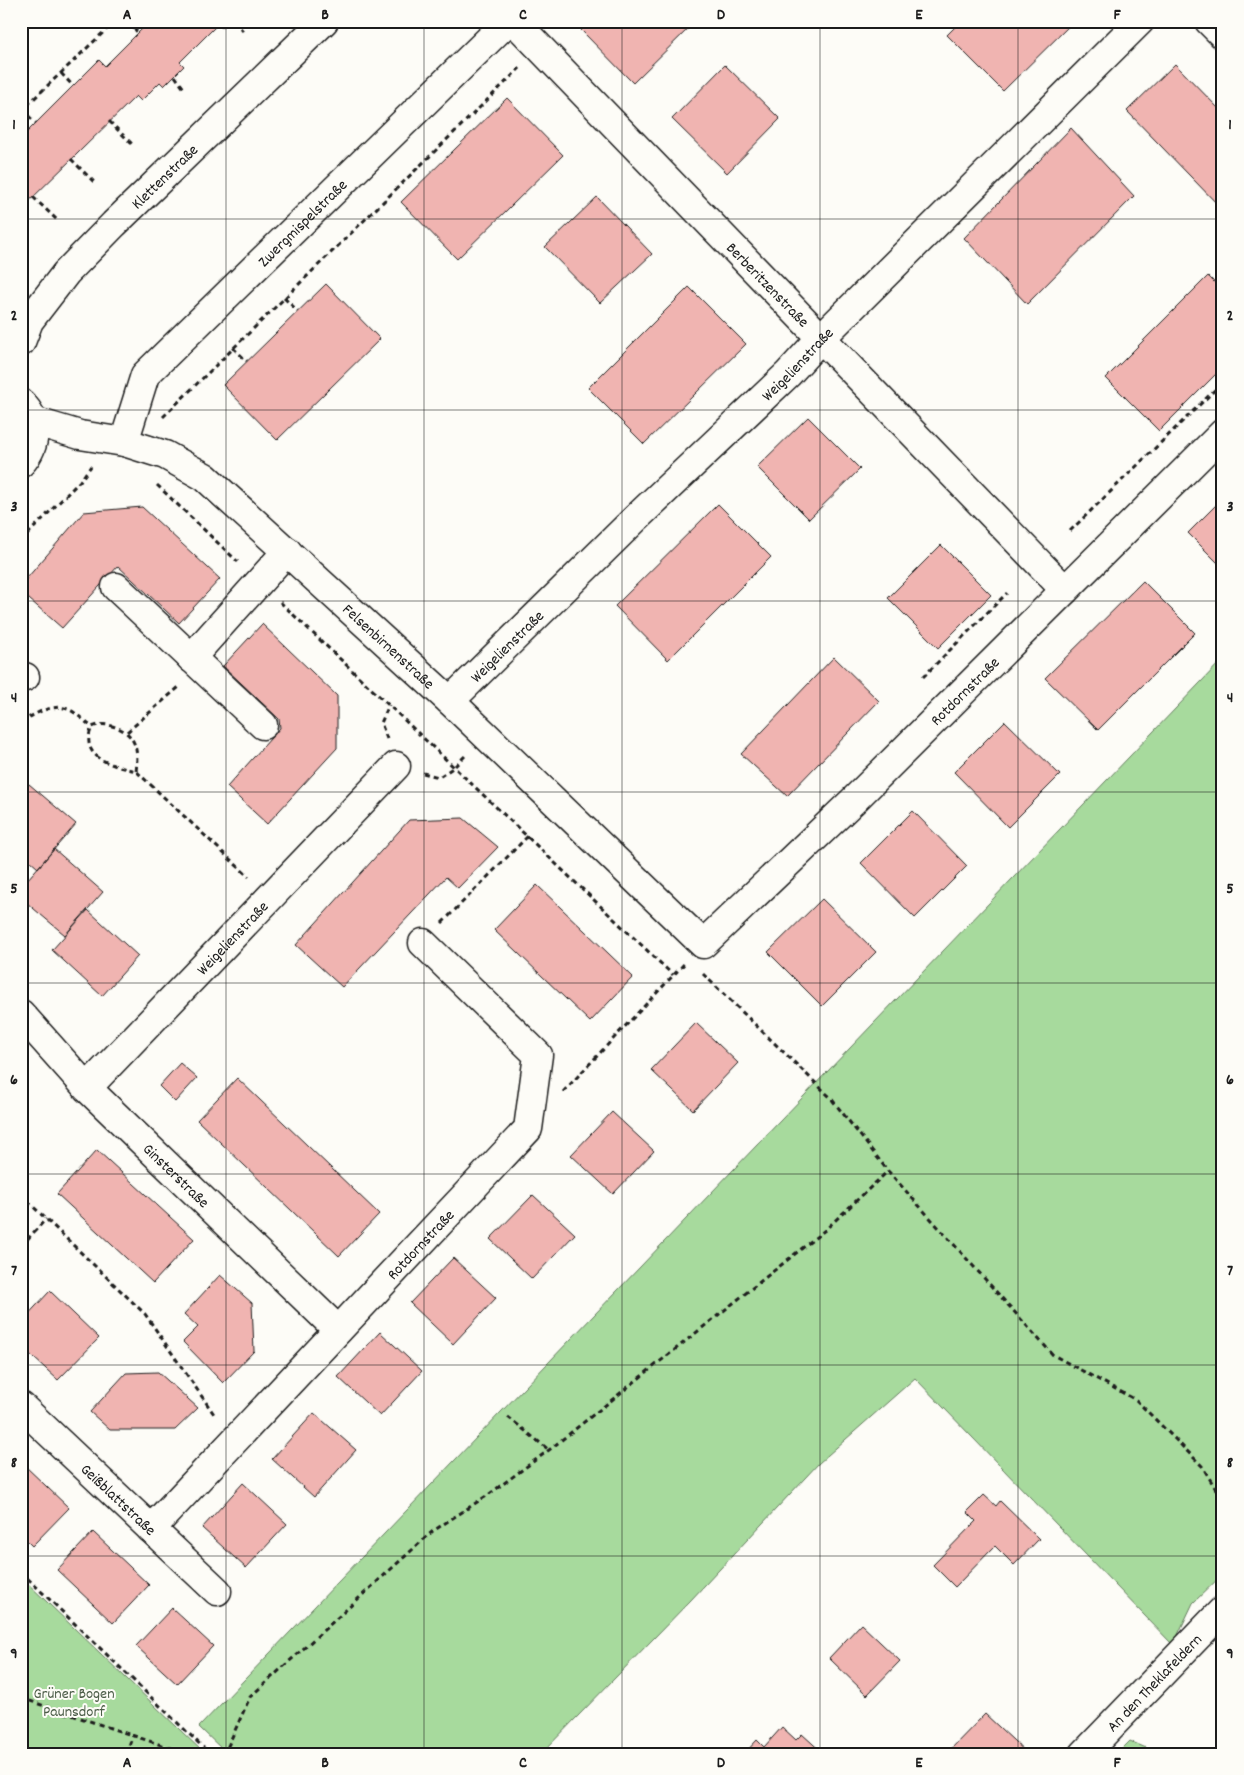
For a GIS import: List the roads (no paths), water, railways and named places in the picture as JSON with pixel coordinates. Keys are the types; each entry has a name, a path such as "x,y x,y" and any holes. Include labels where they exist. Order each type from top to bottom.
{"street":[{"name":"Klettenstraße","path":"21,342 29,321 66,273 128,210 324,21"},
{"name":"Zwergmispelstraße","path":"125,443 145,375 508,21"},
{"name":"Berberitzenstraße","path":"514,21 539,49 1065,590"},
{"name":"Weigelienstraße","path":"450,701 635,519 788,374 820,339 1140,21"},
{"path":"1209,21 1223,35"},
{"name":"Felsenbirnenstraße","path":"27,412 80,435 125,443 166,455 205,476 450,701 696,952"},
{"path":"21,463 32,446 34,433 27,412"},
{"name":"Rotdornstraße","path":"696,952 846,808 1223,433"},
{"path":"197,663 259,582 287,552"},
{"path":"116,587 263,725"},
{"name":"Weigelienstraße","path":"87,1088 396,766"},
{"name":"Rotdornstraße","path":"151,1529 528,1129 538,1055 423,943"},
{"name":"Ginsterstraße","path":"21,1014 87,1088 338,1330"},
{"name":"Geißblattstraße","path":"21,1406 217,1591"},
{"name":"An den Theklafeldern","path":"1084,1754 1223,1610"}],"park label":[{"name":"Grüner Bogen Paunsdorf","path":"74,1701"}]}
